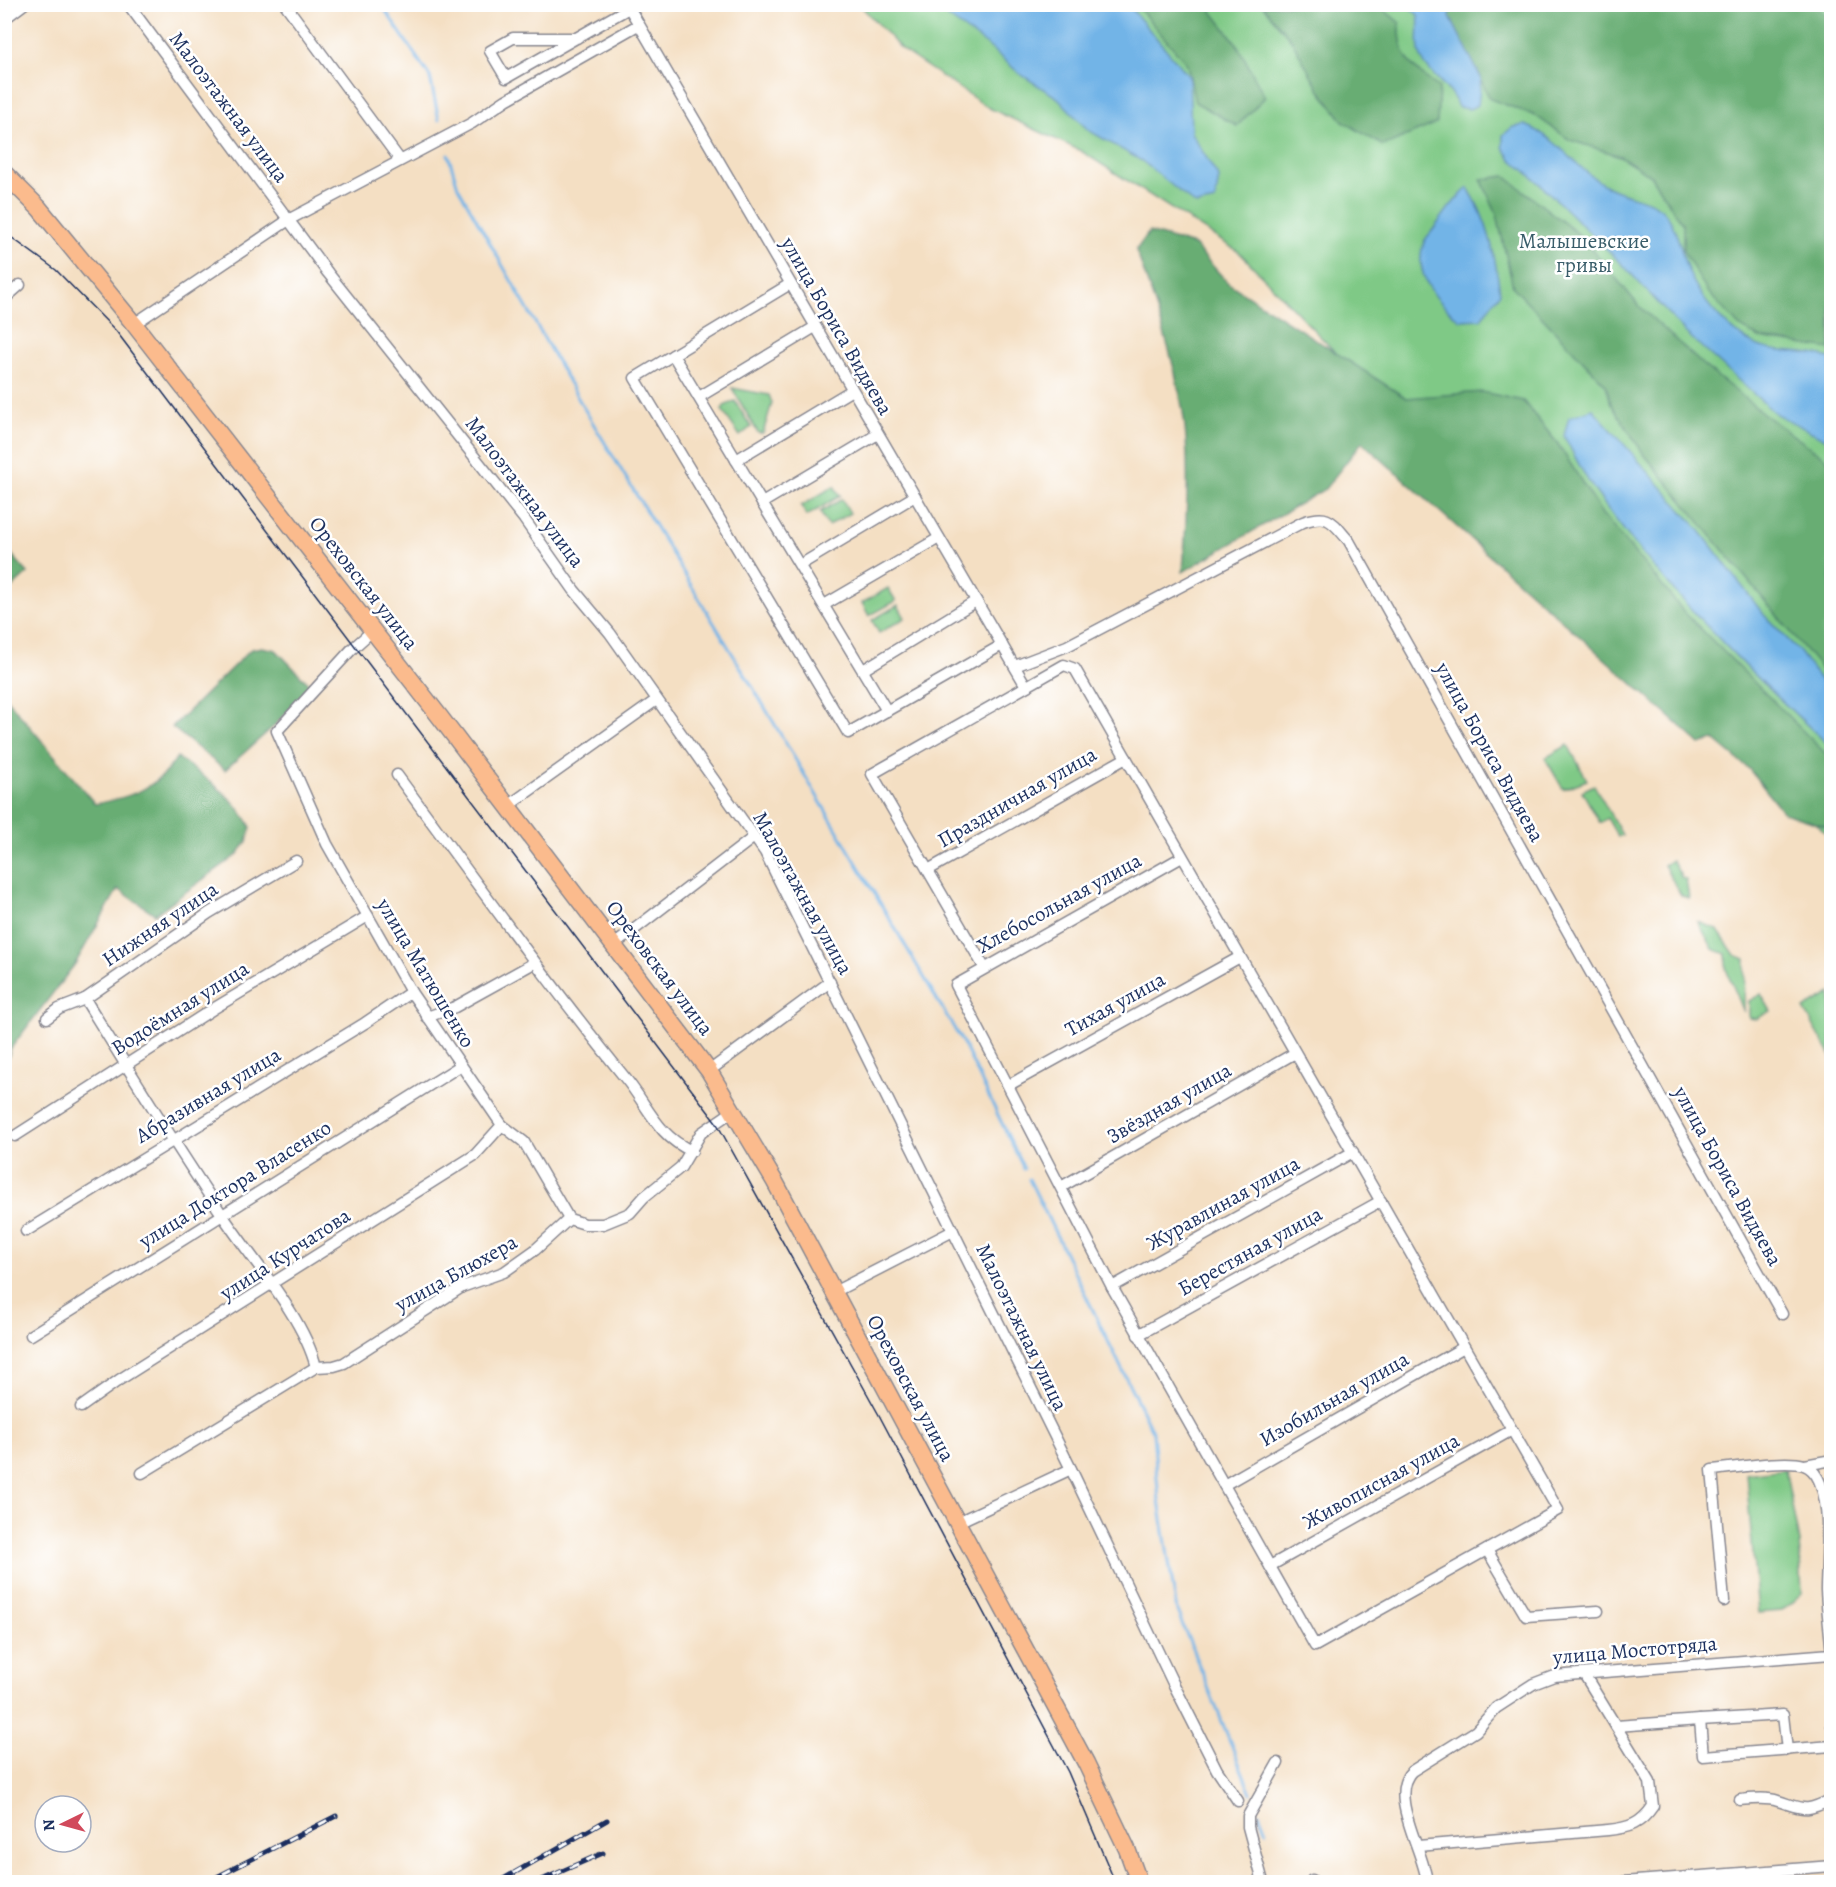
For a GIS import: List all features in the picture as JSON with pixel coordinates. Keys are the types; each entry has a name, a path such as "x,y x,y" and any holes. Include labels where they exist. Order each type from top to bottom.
{"main road":[{"name":"Ореховская улица","path":"4,173 39,208 134,324 508,806 710,1071 834,1292 1086,1763 1121,1835 1139,1882"}],"street":[{"name":"Малоэтажная улица","path":"128,4 328,273 524,519 574,590 610,633 655,701 765,852 1071,1469 1212,1761 1238,1801"},
{"path":"285,4 400,160"},
{"path":"4,19 20,6"},
{"path":"577,38 513,38 490,51 506,78 577,38 628,6"},
{"name":"улица Бориса Видяева","path":"628,6 1026,686"},
{"path":"134,324 290,219 472,123 506,100 638,25"},
{"path":"790,284 635,378 848,734 1002,645"},
{"path":"4,299 20,285"},
{"path":"699,397 815,327"},
{"path":"673,354 887,711"},
{"path":"736,460 852,390"},
{"path":"762,503 878,434"},
{"path":"800,565 915,496"},
{"name":"улица Бориса Видяева","path":"1015,666 1067,646 1303,522 1319,517 1329,519 1349,541 1782,1314"},
{"path":"824,605 939,538"},
{"path":"863,670 976,601"},
{"name":"улица Матюшенко","path":"372,631 352,649 277,731 315,819 411,992 502,1125 524,1142 569,1219"},
{"path":"984,968 872,774 1064,665 1070,665 1075,669 1558,1510 1315,1646 1138,1335 1009,1085"},
{"path":"508,806 655,701"},
{"name":"Праздничная улица","path":"928,870 1126,758"},
{"path":"397,775 534,963 626,1079 665,1134 675,1144 692,1151"},
{"path":"614,945 754,837"},
{"name":"Хлебосольная улица","path":"1009,1085 956,985 1182,857"},
{"name":"Нижняя улица","path":"47,1018 59,1009 85,999 209,913 296,861"},
{"name":"Водоёмная улица","path":"15,1136 125,1065 368,916"},
{"name":"Тихая улица","path":"1009,1085 1240,957"},
{"path":"427,1017 455,1007 534,963"},
{"path":"710,1071 830,982"},
{"name":"Абразивная улица","path":"26,1231 365,1023 411,992"},
{"path":"85,999 222,1215 273,1284 313,1354 316,1367"},
{"name":"Звёздная улица","path":"1061,1187 1295,1053"},
{"name":"улица Доктора Власенко","path":"31,1335 460,1066"},
{"path":"569,1219 585,1224 603,1224 621,1219 681,1167 701,1134 734,1111"},
{"name":"улица Курчатова","path":"81,1407 474,1155 502,1125"},
{"name":"Журавлиная улица","path":"1112,1287 1353,1152"},
{"name":"Берестяная улица","path":"1138,1335 1381,1201"},
{"name":"улица Блюхера","path":"142,1473 316,1367 344,1363 462,1287 504,1272 536,1250 569,1219"},
{"path":"834,1292 953,1231"},
{"name":"Изобильная улица","path":"1224,1485 1464,1347"},
{"name":"Живописная улица","path":"1270,1566 1512,1430"},
{"path":"1724,1601 1712,1470 1778,1464 1804,1465 1832,1460"},
{"path":"1804,1465 1817,1473 1828,1496 1831,1654"},
{"path":"958,1522 1071,1469"},
{"path":"1487,1550 1526,1616 1598,1611"},
{"name":"улица Мостотряда","path":"1427,1882 1401,1792 1403,1779 1476,1731 1496,1708 1533,1684 1554,1676 1831,1654"},
{"path":"1418,1846 1632,1827 1646,1817 1653,1806 1650,1782 1584,1674"},
{"path":"1832,1702 1832,1726"},
{"path":"1616,1726 1784,1715 1787,1750"},
{"path":"1700,1720 1703,1756 1832,1746"},
{"path":"1263,1882 1248,1827 1248,1816 1278,1763"},
{"path":"1740,1800 1763,1799 1777,1801 1794,1809 1806,1809 1832,1799"},
{"path":"1623,1882 1832,1866"}],"green space":[{"path":"1451,4 1507,7 1514,4 1814,4 1831,20 1831,349 1759,338 1739,326 1706,290 1683,250 1683,225 1650,175 1620,156 1570,140 1536,116 1490,99 1450,17"},
{"name":"Малышевские гривы","path":"860,5 1831,5 1831,838 1461,483 1239,252 1081,151 989,108 902,50"},
{"path":"1136,5 1207,5 1237,44 1265,97 1237,126 1195,102 1187,64"},
{"path":"1262,5 1378,5 1400,23 1402,45 1409,61 1439,88 1437,123 1383,146 1343,121 1318,88 1292,41"},
{"path":"1505,176 1582,237 1639,306 1703,365 1773,421 1831,462 1831,681 1643,453 1611,404 1606,385 1513,287 1497,215 1481,179"},
{"path":"1149,232 1194,245 1228,283 1406,398 1482,392 1523,401 1558,444 1602,514 1685,613 1831,759 1831,828 1784,813 1749,769 1714,740 1700,744 1362,442 1325,489 1183,572 1187,452 1183,412 1169,351 1136,250"},
{"path":"732,388 769,395 772,403 763,433 758,433"},
{"path":"735,401 751,427 740,436 722,410 724,406"},
{"path":"834,486 840,496 807,516 801,506"},
{"path":"842,499 850,513 828,526 820,512"},
{"path":"5,547 28,573 4,594"},
{"path":"888,588 896,601 869,616 862,603"},
{"path":"898,605 905,618 879,633 872,620"},
{"path":"262,647 276,650 311,686 273,727 225,770 172,727 251,649"},
{"path":"5,697 95,804 142,790 161,777 177,757 227,796 251,827 247,842 237,855 155,914 118,889 75,964 11,1048 5,1068"},
{"path":"1568,745 1587,780 1563,789 1545,758"},
{"path":"1594,785 1622,835 1618,837 1607,818 1600,823 1582,791"},
{"path":"1672,860 1682,878 1686,879 1689,899 1681,895 1664,865"},
{"path":"1698,922 1717,929 1735,955 1745,959 1744,1012 1726,969 1726,954 1713,949"},
{"path":"1831,993 1831,1056 1804,1009"},
{"path":"1761,994 1771,1011 1756,1019 1749,1018 1749,1001"},
{"path":"1785,1469 1799,1542 1802,1593 1782,1611 1758,1613 1746,1474"}],"water":[{"path":"931,5 1128,5 1189,76 1191,133 1219,178 1215,201 1196,205 1142,161 1088,130 1058,98 1020,74 986,44"},
{"path":"1407,5 1451,5 1450,17 1481,78 1478,105 1469,109 1458,107 1451,94 1425,64 1418,47 1418,15"},
{"path":"1525,125 1548,138 1608,187 1649,202 1663,210 1674,229 1692,279 1704,299 1738,334 1768,349 1811,354 1831,359 1831,442 1776,414 1686,333 1623,265 1537,181 1511,159 1503,147 1503,135 1513,127"},
{"path":"1468,188 1481,213 1490,239 1500,293 1481,319 1460,320 1428,286 1421,265 1421,254 1426,238 1450,206"},
{"path":"1593,409 1700,531 1764,615 1799,651 1831,694 1831,747 1705,624 1618,523 1593,488 1564,436 1569,417"}],"waterway":[{"path":"381,4 430,77 439,120"},
{"path":"448,154 458,187 582,405 758,696 964,1045 1024,1169"},
{"path":"1029,1179 1153,1433 1159,1501 1177,1611 1251,1793"},
{"path":"1259,1813 1266,1831"}],"tram line":[{"path":"4,232 56,270 116,331 716,1122 879,1415 1068,1772 1115,1882"}],"railway":[{"path":"207,1882 336,1816"},
{"path":"498,1882 607,1820"},
{"path":"537,1882 603,1853"}]}
